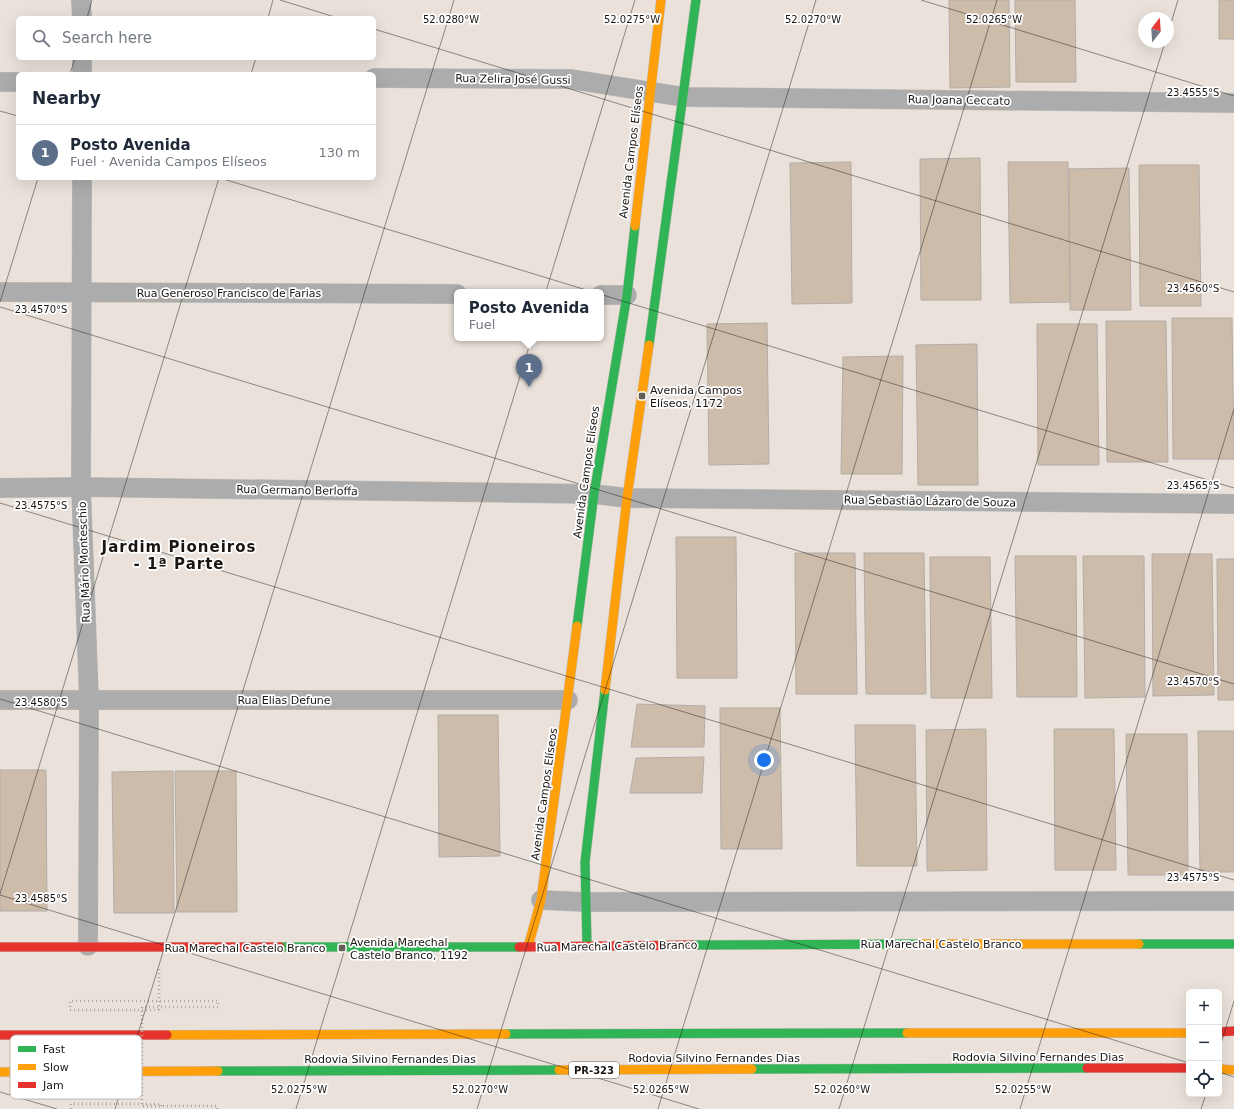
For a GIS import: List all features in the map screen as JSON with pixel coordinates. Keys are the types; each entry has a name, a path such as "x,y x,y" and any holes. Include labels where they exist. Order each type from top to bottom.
{"main road":[{"name":"Avenida Campos Elíseos","path":"528,947 541,900 594,494 627,295 661,0"},
{"path":"587,945 585,862 627,498 684,97 696,0"},
{"name":"Rua Marechal Castelo Branco","path":"0,947 88,946 158,948 528,947 587,945 1234,944"},
{"path":"1222,1032 1234,1032"},
{"path":"0,1035 1186,1033"},
{"name":"Rodovia Silvino Fernandes Dias","path":"142,1072 1186,1068"},
{"path":"1222,1068 1234,1069"},
{"name":"Rodovia Silvino Fernandes Dias","path":"0,1072 10,1072"}],"street":[{"path":"81,0 82,16"},
{"path":"82,60 82,72"},
{"name":"Rua Zelira José Gussi","path":"376,78 570,79 684,97"},
{"path":"0,82 16,82"},
{"name":"Rua Joana Ceccato","path":"684,97 1234,103"},
{"name":"Rua Mário Monteschio","path":"82,180 81,487 89,699 88,946"},
{"name":"Rua Generoso Francisco de Farias","path":"0,292 454,294"},
{"path":"604,295 627,295"},
{"name":"Rua Germano Berloffa","path":"0,488 81,487 594,494 627,498"},
{"name":"Rua Sebastião Lázaro de Souza","path":"627,498 1234,504"},
{"name":"Rua Elias Defune","path":"0,700 568,700"},
{"path":"541,900 585,902 1234,901"}],"path":[{"path":"158,948 159,1010 151,1010 144,1010 137,1010 70,1010 70,1001 218,1001 218,1007 142,1007 142,1015 142,1106 218,1106 217,1109"},
{"path":"71,1109 71,1104 161,1104 161,1109"}],"building":[{"path":"949,0 1009,0 1010,87 950,88"},
{"path":"1015,0 1075,0 1076,82 1016,82"},
{"path":"1219,0 1234,0 1234,39 1219,39"},
{"path":"980,158 981,300 921,300 920,159"},
{"path":"851,162 852,303 792,304 790,163"},
{"path":"1008,162 1068,162 1070,302 1010,303"},
{"path":"1139,165 1199,165 1201,306 1140,306"},
{"path":"1129,168 1131,310 1070,310 1069,169"},
{"path":"1172,318 1232,318 1234,459 1173,459"},
{"path":"1106,321 1166,321 1168,462 1107,462"},
{"path":"767,323 769,464 709,465 707,324"},
{"path":"1037,324 1097,324 1099,465 1038,465"},
{"path":"977,344 978,485 918,485 916,345"},
{"path":"903,356 902,474 841,474 843,357"},
{"path":"676,537 736,537 737,678 677,678"},
{"path":"795,553 855,553 857,694 796,694"},
{"path":"864,553 924,553 926,694 866,694"},
{"path":"1152,554 1212,554 1214,695 1153,696"},
{"path":"1015,556 1076,556 1077,697 1017,697"},
{"path":"1083,556 1144,556 1145,697 1085,698"},
{"path":"930,557 990,557 992,698 931,698"},
{"path":"1217,559 1234,559 1234,700 1218,700"},
{"path":"637,704 705,706 704,747 631,747"},
{"path":"720,708 780,708 782,849 721,849"},
{"path":"438,715 498,715 500,856 439,857"},
{"path":"855,725 915,725 917,866 857,866"},
{"path":"986,729 987,870 927,871 926,730"},
{"path":"1054,729 1114,729 1116,870 1055,870"},
{"path":"1198,731 1234,731 1234,872 1200,872"},
{"path":"1126,734 1187,734 1188,875 1128,875"},
{"path":"704,757 702,793 630,793 636,758"},
{"path":"0,770 46,770 47,911 0,911"},
{"path":"173,771 174,913 114,913 112,772"},
{"path":"175,771 236,771 237,912 177,912"}],"traffic: fast":[{"path":"649,345 696,0"},
{"path":"577,626 594,494 627,295 635,226"},
{"path":"587,945 585,862 605,690"},
{"path":"692,945 920,944"},
{"path":"1139,944 1234,944"},
{"path":"280,947 519,947"},
{"path":"506,1034 907,1033"},
{"path":"752,1069 1087,1068"},
{"path":"218,1071 559,1070"}],"traffic: slow":[{"path":"635,226 661,0"},
{"path":"605,690 627,498 649,345"},
{"path":"528,947 541,900 577,626"},
{"path":"920,944 1139,944"},
{"path":"907,1033 1186,1033"},
{"path":"167,1035 506,1034"},
{"path":"559,1070 752,1069"},
{"path":"1222,1069 1234,1070"},
{"path":"142,1071 218,1071"},
{"path":"0,1072 10,1072"}],"traffic: jam":[{"path":"519,947 692,945"},
{"path":"0,947 280,947"},
{"path":"1222,1032 1234,1031"},
{"path":"0,1035 167,1035"},
{"path":"1087,1068 1186,1068"}],"place":[{"name":"Posto Avenida","path":"529,387"},
{"name":"Avenida Campos Elíseos, 1172","path":"642,396"},
{"name":"Avenida Marechal Castelo Branco, 1192","path":"342,948"}],"district":[{"name":"Jardim Pioneiros - 1ª Parte","path":"179,556"}]}
